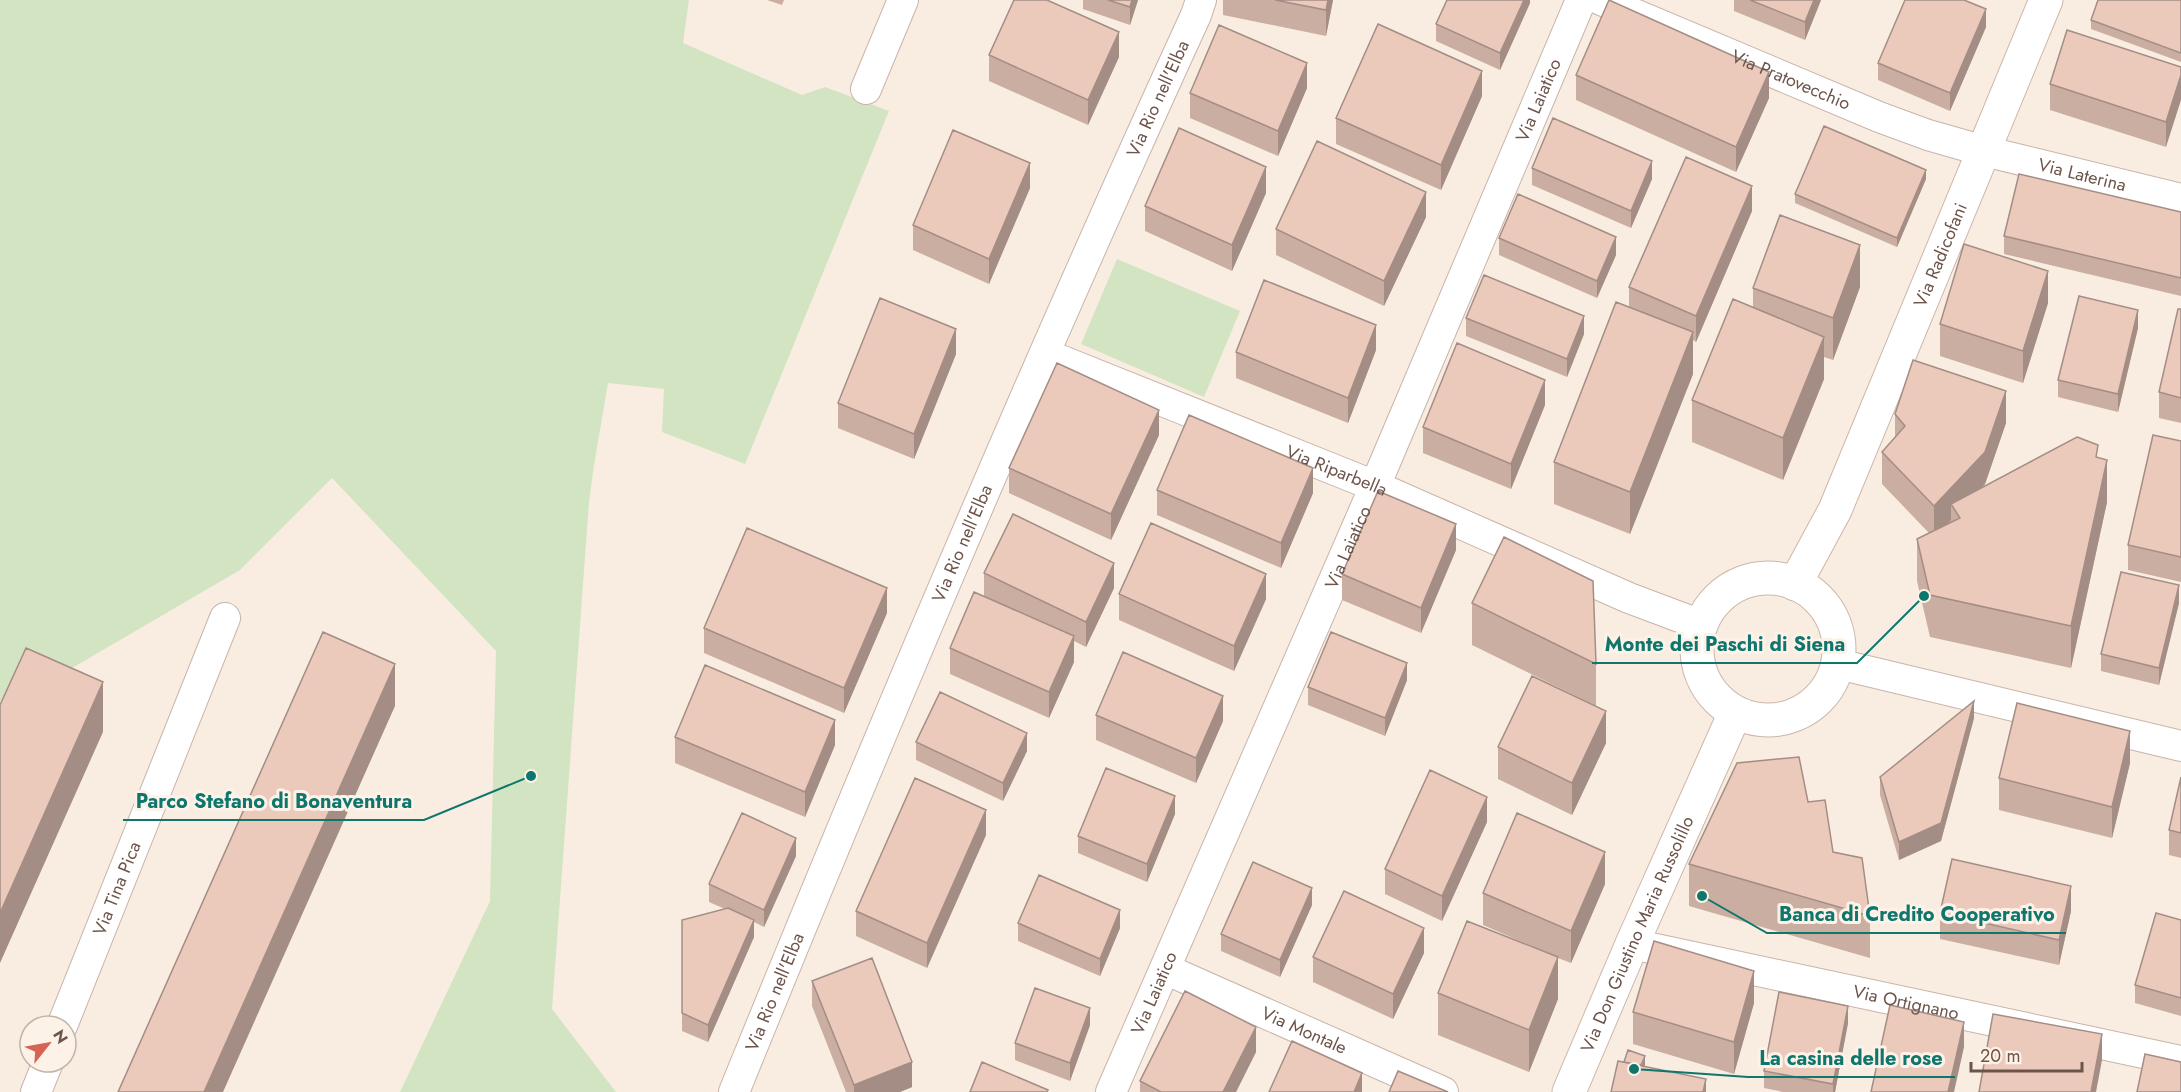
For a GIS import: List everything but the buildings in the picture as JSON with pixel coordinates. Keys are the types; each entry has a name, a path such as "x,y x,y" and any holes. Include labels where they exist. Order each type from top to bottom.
{"street":[{"path":"866,89 903,0"},
{"name":"Via Rio nell'Elba","path":"734,1092 830,858 1096,232 1201,0"},
{"name":"Via Laiatico","path":"1111,1092 1375,486 1581,0"},
{"name":"Via Pratovecchio","path":"1601,0 1879,117 1952,143 1984,151"},
{"name":"Via Radicofani","path":"1796,584 1835,510 2046,0"},
{"name":"Via Laterina","path":"1984,151 2181,199"},
{"name":"Via Riparbella","path":"1045,354 1375,486 1625,596 1701,625"},
{"path":"1771,578 1796,584 1811,592 1825,607 1835,624 1839,644 1838,664 1829,686 1813,705 1792,717 1767,721 1735,713 1709,690 1700,670 1696,648 1701,625 1711,606 1728,590 1749,580 1771,578"},
{"name":"Via Tina Pica","path":"67,1014 225,618"},
{"path":"1838,664 2181,746"},
{"name":"Via Don Giustino Maria Russolillo","path":"1569,1092 1735,713"},
{"name":"Via Ortignano","path":"1632,944 2181,1061"},
{"name":"Via Montale","path":"1165,969 1443,1092"},
{"path":"36,1092 43,1074"}],"green space":[{"path":"0,0 689,0 683,43 802,95 825,87 889,111 745,464 662,432 664,389 608,383 589,502 552,1009 616,1092 400,1092 490,901 496,651 332,478 240,570 67,671 0,701"},
{"path":"1117,259 1240,311 1204,397 1081,344"}],"place":[{"name":"Monte dei Paschi di Siena","path":"1924,596"},
{"name":"Parco Stefano di Bonaventura","path":"531,776"},
{"name":"Banca di Credito Cooperativo","path":"1702,896"},
{"name":"La casina delle rose","path":"1634,1069"}]}
